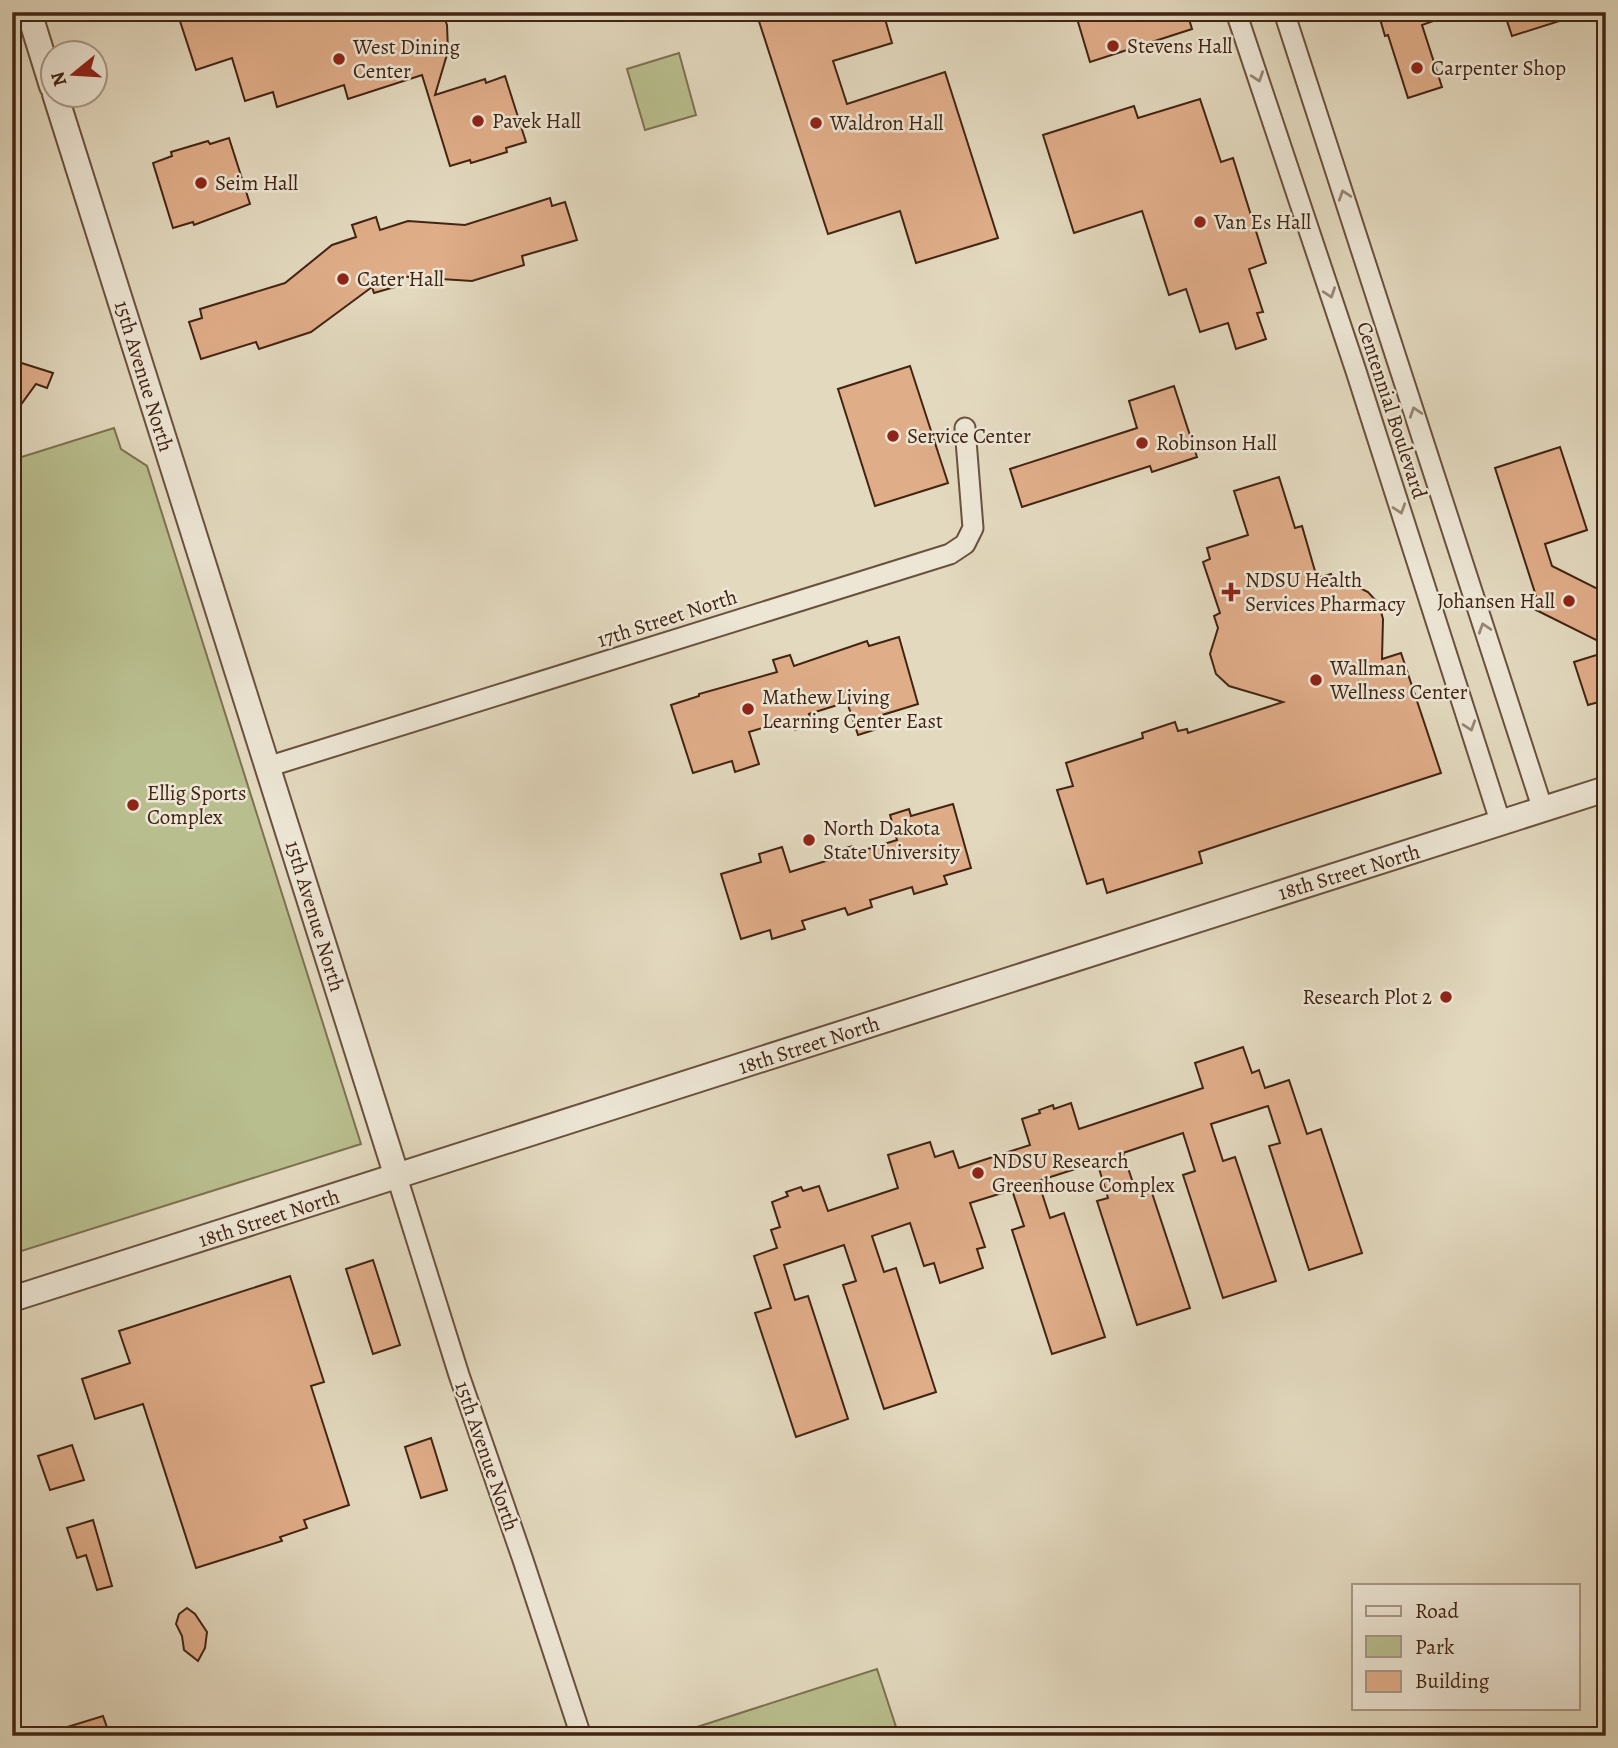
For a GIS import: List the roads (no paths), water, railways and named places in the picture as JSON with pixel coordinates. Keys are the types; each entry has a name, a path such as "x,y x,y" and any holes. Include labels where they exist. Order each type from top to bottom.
{"street":[{"path":"29,12 38,41"},
{"name":"Centennial Boulevard","path":"1236,12 1356,371 1501,824"},
{"name":"Centennial Boulevard","path":"1284,12 1543,810"},
{"name":"15th Avenue North","path":"59,108 458,1375 581,1736"},
{"name":"17th Street North","path":"267,767 950,555 965,544 973,528 965,428"},
{"name":"18th Street North","path":"12,1299 1606,789"}],"place":[{"name":"Stevens Hall","path":"1113,46"},
{"name":"West Dining Center","path":"339,59"},
{"name":"Carpenter Shop","path":"1417,68"},
{"name":"Pavek Hall","path":"478,121"},
{"name":"Waldron Hall","path":"816,123"},
{"name":"Seim Hall","path":"201,183"},
{"name":"Van Es Hall","path":"1200,222"},
{"name":"Cater Hall","path":"343,279"},
{"name":"Service Center","path":"893,436"},
{"name":"Robinson Hall","path":"1142,443"},
{"name":"NDSU Health Services Pharmacy","path":"1231,592"},
{"name":"Johansen Hall","path":"1569,601"},
{"name":"Wallman Wellness Center","path":"1316,680"},
{"name":"Mathew Living Learning Center East","path":"748,709"},
{"name":"Ellig Sports Complex","path":"133,805"},
{"name":"North Dakota State University","path":"809,840"},
{"name":"Research Plot 2","path":"1446,997"},
{"name":"NDSU Research Greenhouse Complex","path":"978,1173"}]}
